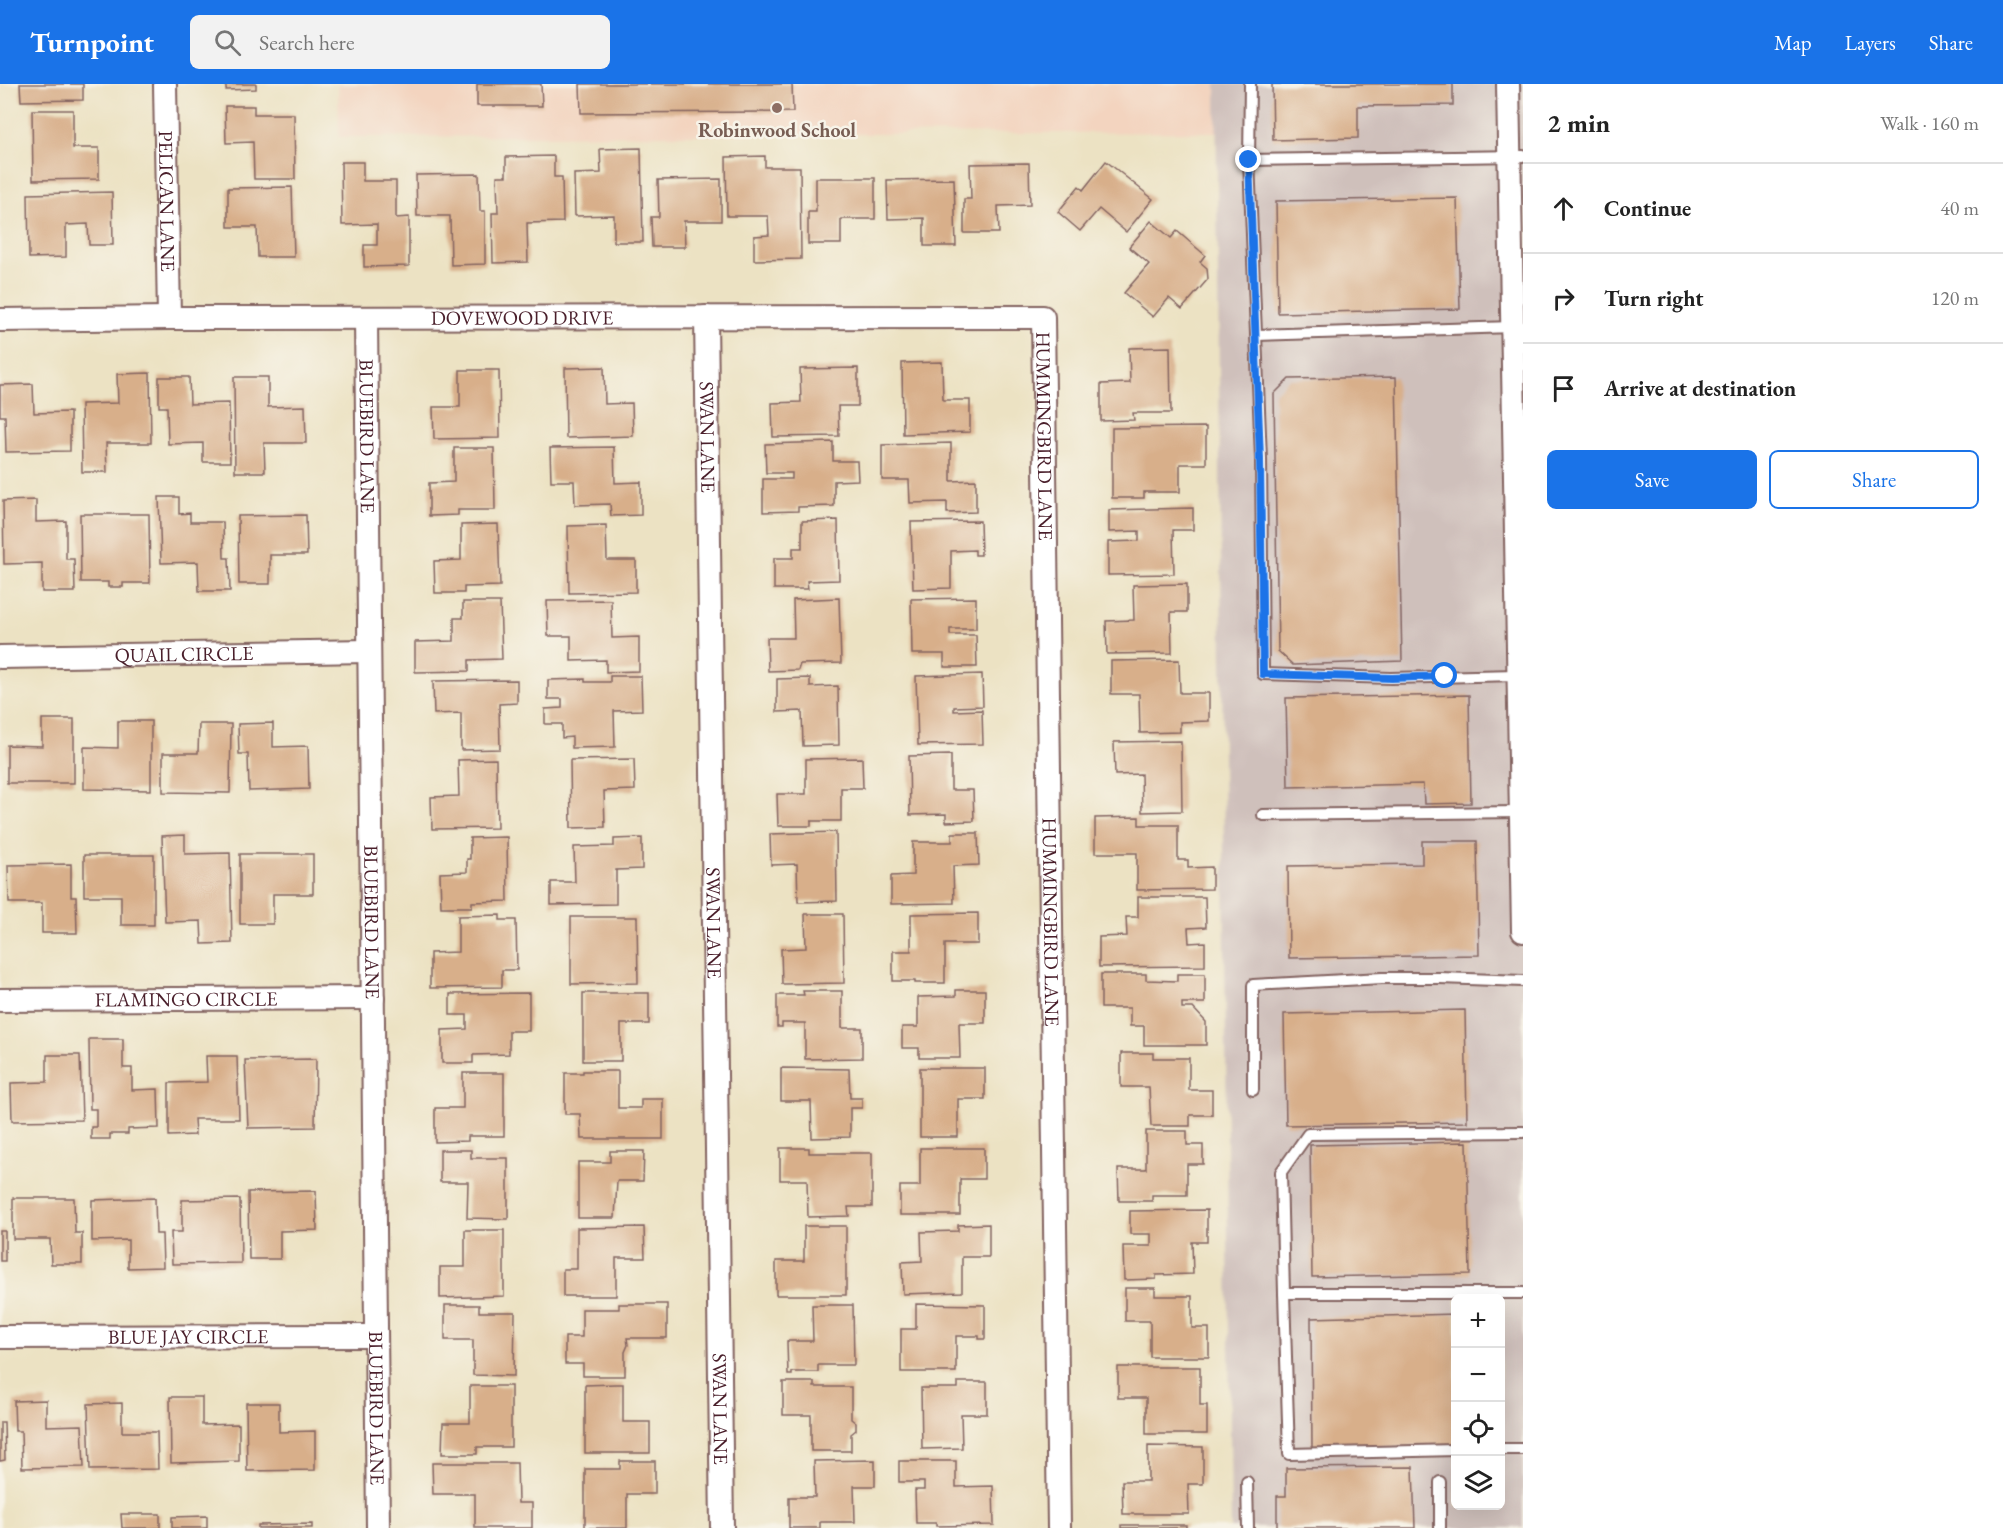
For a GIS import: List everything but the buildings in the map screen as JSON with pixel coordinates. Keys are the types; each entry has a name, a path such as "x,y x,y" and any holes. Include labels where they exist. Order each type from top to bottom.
{"street":[{"name":"PELICAN LANE","path":"165,84 169,318"},
{"path":"1508,84 1517,156 1517,238 1513,327 1519,479 1519,686 1523,931"},
{"name":"SWAN LANE","path":"706,317 722,1528"},
{"name":"DOVEWOOD DRIVE","path":"0,320 1043,317"},
{"name":"HUMMINGBIRD LANE","path":"1043,317 1059,1528"},
{"name":"BLUEBIRD LANE","path":"366,318 378,1528"},
{"name":"QUAIL CIRCLE","path":"0,657 369,651"},
{"name":"FLAMINGO CIRCLE","path":"0,1000 373,998"},
{"name":"BLUE JAY CIRCLE","path":"0,1337 376,1336"}],"lane":[{"path":"1250,84 1249,160 1257,335 1263,674 1392,678 1519,686"},
{"path":"1249,160 1517,156"},
{"path":"1257,335 1513,327"},
{"path":"1263,815 1521,812"},
{"path":"1253,1090 1253,985 1382,978 1523,981"},
{"path":"1451,1450 1289,1454 1281,1172 1308,1134 1523,1132"},
{"path":"1284,1293 1523,1293"},
{"path":"1505,1449 1523,1449"},
{"path":"1247,1482 1248,1528"},
{"path":"1440,1482 1440,1528"}],"shaded area":[{"name":"Robinwood School","path":"338,84 1216,84 1217,132 339,137"},
{"path":"1216,84 1523,84 1523,1528 1231,1528"}],"place":[{"name":"Robinwood School","path":"777,108"}],"route":[{"path":"1249,160 1257,335 1263,674 1392,678 1445,676"}]}
